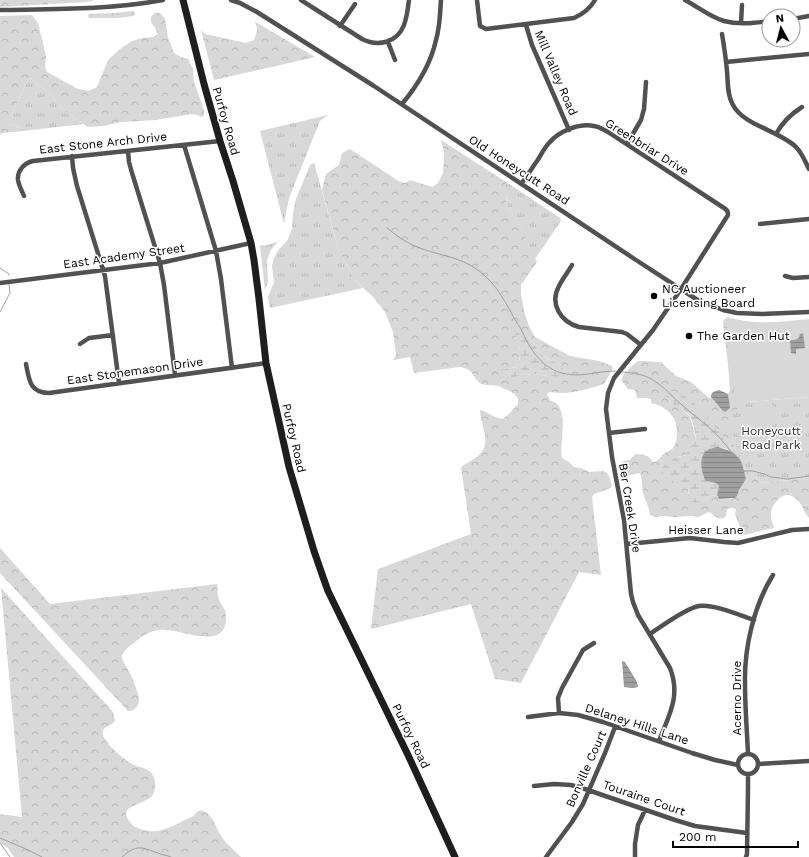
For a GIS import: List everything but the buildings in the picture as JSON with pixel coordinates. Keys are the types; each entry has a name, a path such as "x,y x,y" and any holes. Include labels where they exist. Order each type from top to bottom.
{"street":[{"path":"0,10 95,7 136,4 162,0"},
{"name":"Purfoy Road","path":"183,0 204,84 251,243 266,363 289,467 314,551 323,577 423,785 455,857"},
{"name":"Old Honeycutt Road","path":"231,0 257,12 402,104 696,299 729,311 762,314 809,312"},
{"path":"301,0 340,26 366,41 375,43 388,42 396,37 406,20 409,0"},
{"path":"402,104 424,72 432,54 438,35 441,0"},
{"path":"477,0 479,24 482,28 486,29 574,18 587,10 595,0"},
{"path":"685,0 716,18 723,20 741,23 761,22"},
{"path":"340,26 355,4"},
{"path":"741,23 742,5"},
{"name":"Mill Valley Road","path":"526,25 532,45 569,130"},
{"path":"722,34 729,96 734,108 745,118 776,134 796,147 809,168"},
{"path":"388,42 396,60"},
{"path":"726,62 809,54"},
{"path":"627,144 641,120 644,109 646,82"},
{"path":"776,134 783,123 802,107"},
{"name":"Greenbriar Drive","path":"522,184 549,143 557,136 578,127 594,126 604,130 627,144 724,208 727,210 728,215"},
{"name":"East Stone Arch Drive","path":"24,196 18,182 19,172 24,165 33,160 220,141"},
{"path":"184,145 216,251 232,368"},
{"path":"128,151 132,173 160,263 175,375"},
{"path":"72,156 77,186 103,270 108,292 119,384"},
{"name":"Ber Creek Drive","path":"659,741 674,701 674,676 638,614 633,602 622,514 612,457 606,409 607,398 609,388 617,374 653,330 728,215"},
{"path":"760,224 809,219"},
{"name":"East Academy Street","path":"0,283 160,263 251,243"},
{"path":"572,265 558,286 556,294 556,305 563,318 572,325 579,327 622,332 641,345"},
{"path":"785,276 793,278 809,277"},
{"path":"80,344 89,338 113,335"},
{"name":"East Stonemason Drive","path":"26,364 31,384 37,390 45,393 266,363"},
{"path":"609,433 645,429"},
{"name":"Heisser Lane","path":"626,544 690,538 738,543 787,531 809,529"},
{"name":"Acerno Drive","path":"748,754 744,683 746,662 749,642 759,602 773,575"},
{"path":"650,634 688,610 698,606 713,607 754,620"},
{"path":"559,713 558,698 562,688 583,650 594,643"},
{"name":"Delaney Hills Lane","path":"528,717 559,713 578,715 692,753 738,765"},
{"name":"Bonville Court","path":"546,857 580,810 615,727"},
{"path":"748,754 756,759 758,764 754,772 748,774 740,770 738,765 740,758 748,754"},
{"path":"758,764 809,760"},
{"path":"746,857 748,774"},
{"name":"Touraine Court","path":"534,786 554,784 571,785 695,826 747,833"},
{"path":"635,857 638,824 644,810"}],"green space":[{"path":"0,0 93,0 93,1 0,7"},
{"path":"133,11 135,13 134,16 117,18 89,18 88,16 89,14"},
{"path":"155,13 160,13 165,19 168,37 174,53 188,59 193,69 194,82 204,110 204,115 202,117 192,114 156,120 121,122 103,126 88,127 61,107 48,92 31,78 28,80 11,116 11,124 23,129 23,131 2,133 0,135 0,16 32,15 38,23 46,56 45,66 47,72 78,89 89,91 97,87 108,60 120,49 132,41 153,37 158,34 151,22 151,17"},
{"path":"254,21 315,57 214,80 201,30 205,34 246,43 254,40 257,32 256,23"},
{"path":"31,78 48,92 61,107 83,124 23,131 23,129 11,124 11,116 13,111 28,80"},
{"path":"328,115 320,121 289,198 284,224 260,131"},
{"path":"441,140 506,182 507,206 516,219 537,262 521,285 524,311 529,326 535,337 570,356 599,361 612,366 613,368 604,384 589,389 567,393 549,392 547,394 550,400 557,404 561,411 563,424 561,451 562,458 574,467 581,468 589,472 603,471 607,473 612,485 611,488 594,494 592,497 601,575 579,572 521,683 495,679 471,604 371,629 378,569 471,534 461,467 478,456 485,444 480,410 503,419 518,404 518,398 514,393 499,386 482,384 469,370 465,368 460,367 414,373 410,357 393,360 396,355 393,332 385,312 374,298 355,280 339,251 322,190 326,174 339,165 342,153 350,149 400,182 406,183 410,180 432,187 438,183 443,173 444,152","holes":["516,329 529,337 538,350 547,359 562,366 557,377 533,374 521,375 507,369 516,367 520,358"]},
{"path":"314,163 339,251 355,280 363,288 270,308 268,297 274,282 272,266 274,258 279,249 287,241 292,229 296,199 310,165"},
{"path":"506,182 560,218 561,221 535,259 516,219 507,206"},
{"path":"278,241 271,250 267,260 268,282 265,290 260,245 267,245"},
{"path":"726,317 745,321 761,322 809,319 809,397 735,403"},
{"path":"724,319 727,319 748,400 731,415 731,425 728,429 728,436 733,445 740,447 751,447 738,456 727,449 724,444 723,436 700,411 667,399 682,409 690,417 696,439 688,448 686,455 677,457 676,481 685,483 689,486 688,494 702,502 710,496 717,495 719,499 733,499 737,496 746,479 743,467 761,483 809,478 809,518 800,503 795,498 787,495 783,496 776,501 772,509 771,517 774,528 740,536 740,527 735,514 736,509 732,508 727,509 726,516 724,518 718,518 708,512 699,517 656,517 650,515 643,493 641,475 639,473 623,477 620,472 620,464 624,461 630,460 635,454 646,455 653,462 656,462 673,448 676,443 677,435 677,427 670,413 662,407 651,403 651,399 637,398 635,390 628,389 622,381 624,374 638,361 661,362 676,376 691,382 709,398 711,397 722,410 729,399 728,394 730,390 723,323"},
{"path":"515,329 524,331 538,350 547,359 562,366 563,371 560,375 557,377 533,374 509,378 499,375 500,369 516,367 520,358 520,349"},
{"path":"670,389 691,400 723,436 724,444 727,449 718,447 706,481 716,483 719,486 717,495 710,496 702,502 693,502 688,499 689,486 683,483 671,481 665,477 662,472 662,468 667,463 686,455 688,448 696,439 690,416 670,401 665,395"},
{"name":"Honeycutt Road Park","path":"809,397 809,478 761,483 743,467 738,456 727,449 710,433 735,403"},
{"path":"769,401 783,418 750,444 744,441 735,431 733,424 756,403"},
{"path":"0,548 50,604 217,584 218,597 226,614 224,628 219,634 211,636 158,630 146,634 130,646 123,653 122,659 131,675 139,700 136,708 128,711 0,573"},
{"path":"1,588 113,712 115,721 103,730 105,739 109,744 129,762 147,770 153,776 155,790 152,796 147,800 131,807 127,811 127,817 132,824 146,831 157,831 173,826 192,817 198,811 202,811 210,816 224,840 241,857 14,857 8,848 0,843 0,814 22,817"}],"shaded area":[{"path":"803,333 805,348 796,349 796,354 791,353 790,340 796,339"},
{"path":"719,390 728,394 730,407 725,412 711,397 713,392"},
{"path":"718,447 734,453 740,459 742,464 746,479 735,498 719,499 717,495 719,486 716,483 706,481 703,473 701,464 705,452 709,449"},
{"path":"622,661 625,662 637,682 638,687 624,687"}],"waterway":[{"path":"387,228 401,238 422,249 450,257 474,267 493,284 510,310 528,344 538,358 550,368 558,372 572,375 615,371"},
{"path":"0,268 9,275"},
{"path":"0,312 10,293 9,285"},
{"path":"622,372 643,375 658,383 714,432 731,452"},
{"path":"743,471 753,471 771,477 788,479 809,476"},
{"path":"0,838 42,857"},
{"path":"0,843 10,857"},
{"path":"122,857 136,848 147,849 171,857"}],"place":[{"name":"NC Auctioneer Licensing Board","path":"654,296"},
{"name":"The Garden Hut","path":"689,336"}]}
